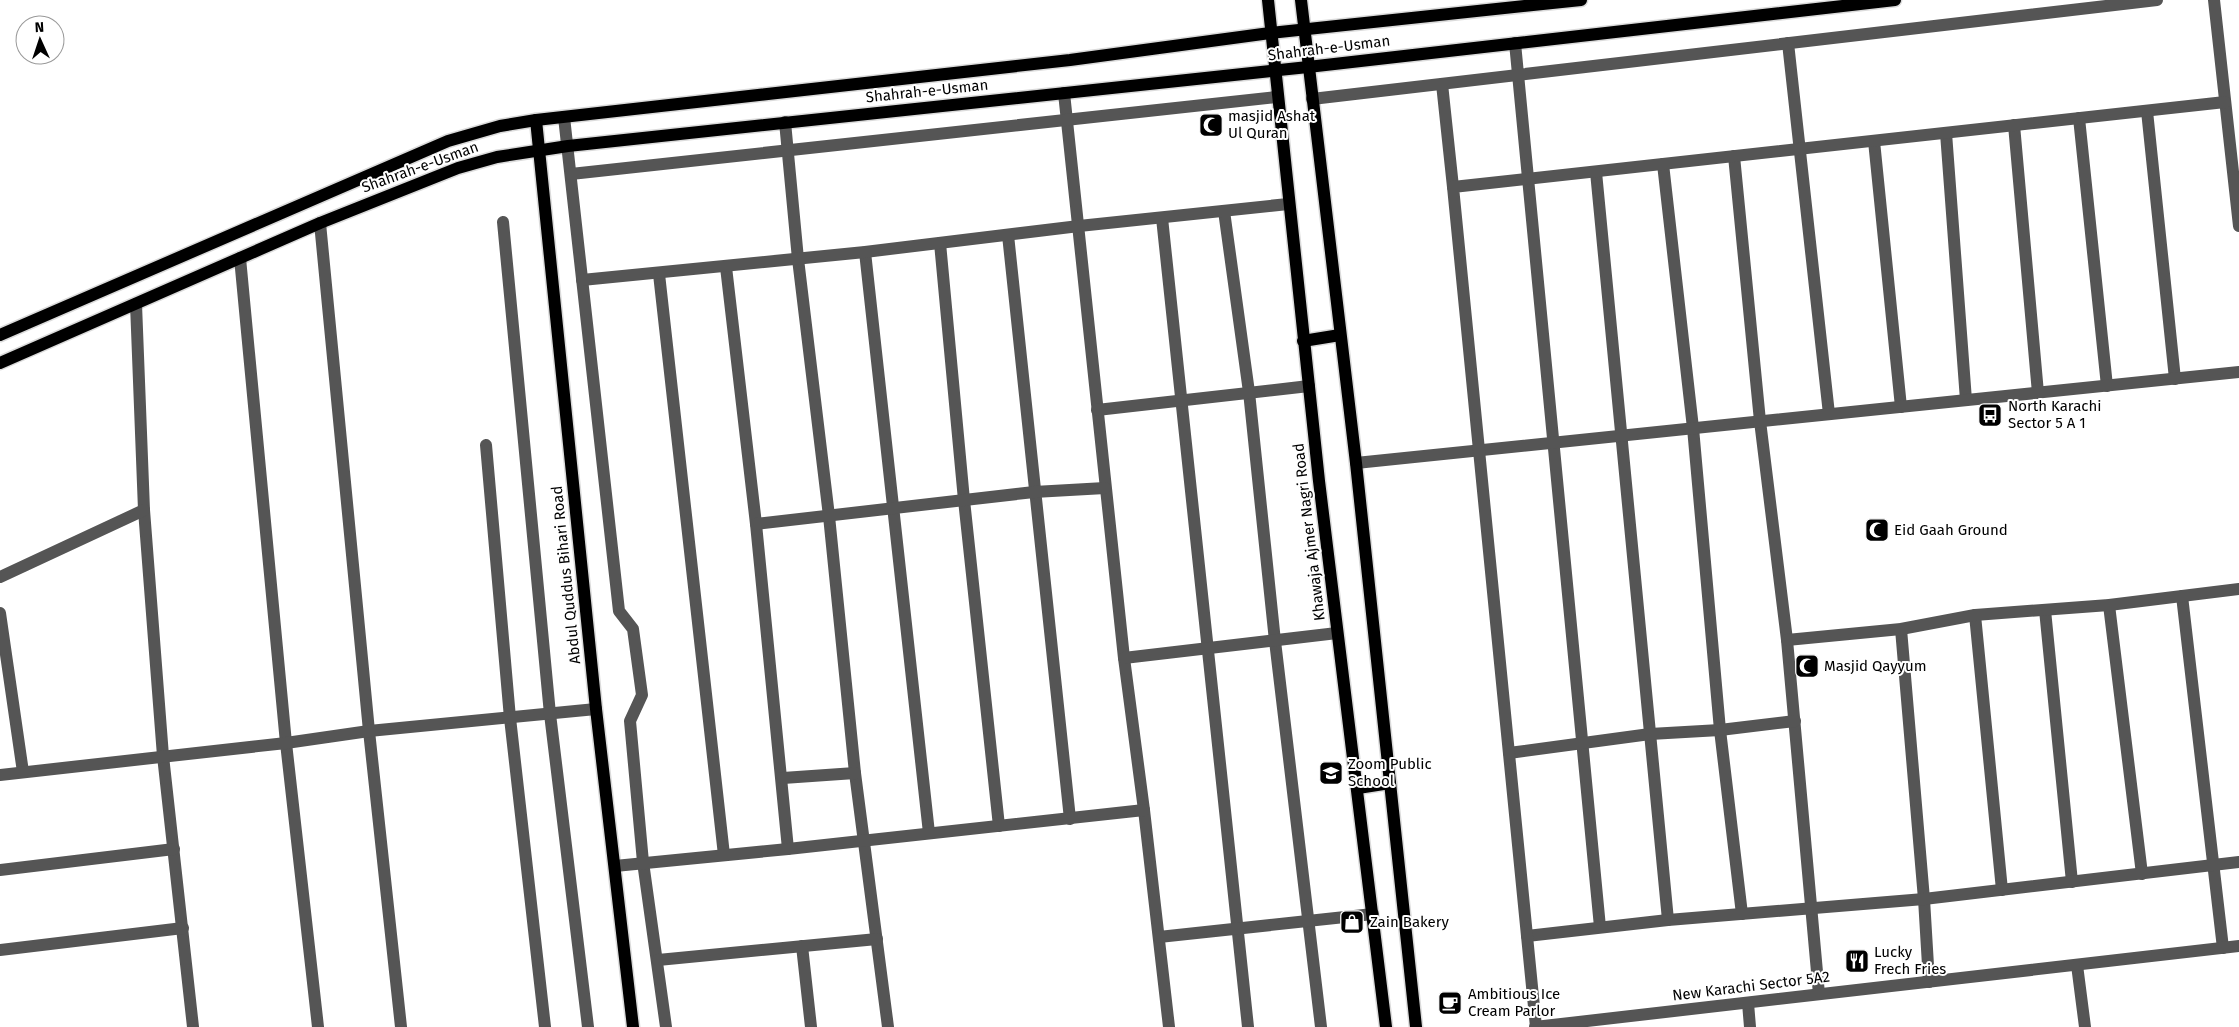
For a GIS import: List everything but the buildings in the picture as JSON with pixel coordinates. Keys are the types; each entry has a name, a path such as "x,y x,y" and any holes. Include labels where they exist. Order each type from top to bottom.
{"main road":[{"name":"Khawaja Ajmer Nagri Road","path":"1268,0 1276,97 1308,386 1337,633 1374,914 1386,1027"},
{"path":"1301,0 1303,31 1356,463 1416,1027"},
{"name":"Shahrah-e-Usman","path":"0,335 448,141 500,126 536,120 1070,60 1270,33 1581,0"},
{"name":"Shahrah-e-Usman","path":"0,363 320,223 458,168 497,157 568,146 1274,71 1895,0"},
{"name":"Abdul Quddus Bihari Road","path":"536,120 541,150 566,419 596,708 632,1027"},
{"path":"1304,340 1340,335"},
{"path":"1358,788 1390,784"}],"street":[{"path":"1312,100 2157,0"},
{"path":"2214,0 2239,226"},
{"path":"1515,43 1530,179 1553,442 1600,927"},
{"path":"1788,43 1829,414"},
{"path":"1442,84 1535,1027"},
{"path":"1064,93 1124,658 1169,1027"},
{"path":"571,174 1276,97"},
{"path":"1453,187 2225,102"},
{"path":"2147,111 2175,379"},
{"path":"564,117 619,611 633,629 642,695 630,722 643,862 666,1027"},
{"path":"2080,118 2107,386"},
{"path":"785,122 798,259 829,516 854,773 888,1027"},
{"path":"2014,126 2038,393"},
{"path":"1946,133 1966,400"},
{"path":"1874,141 1901,407"},
{"path":"1734,156 1760,421 1788,640 1819,994"},
{"path":"1663,164 1693,428 1720,730 1742,914"},
{"path":"1596,172 1668,920"},
{"path":"582,280 726,267 1288,204"},
{"path":"1224,211 1249,392 1275,640 1321,1027"},
{"path":"1162,218 1248,1027"},
{"path":"503,222 550,714 588,1027"},
{"path":"320,223 369,731 401,1027"},
{"path":"1008,235 1070,819"},
{"path":"940,243 964,500 999,826"},
{"path":"865,252 929,833"},
{"path":"240,258 286,743 318,1027"},
{"path":"726,267 756,524 783,778 788,849"},
{"path":"659,274 724,855"},
{"path":"136,304 144,510 163,756 194,1027"},
{"path":"1356,463 2239,372"},
{"path":"1097,410 1308,386"},
{"path":"486,445 510,718 544,1027"},
{"path":"756,524 1034,492 1105,488"},
{"path":"0,577 144,510"},
{"path":"1788,640 1901,629 1975,615 2109,605 2239,589"},
{"path":"2182,596 2223,948"},
{"path":"2109,605 2142,874"},
{"path":"2045,610 2072,882"},
{"path":"0,614 23,772"},
{"path":"1975,615 2002,890"},
{"path":"1901,629 1924,899 1929,982"},
{"path":"1124,658 1337,633"},
{"path":"0,775 286,743 369,731 596,708"},
{"path":"1509,753 1650,734 1720,730 1795,721"},
{"path":"783,778 854,773"},
{"path":"615,866 1144,810"},
{"path":"0,870 174,849"},
{"path":"1527,936 1668,920 1924,899 2239,862"},
{"path":"1159,937 1374,914"},
{"path":"0,950 183,928"},
{"path":"658,960 877,939"},
{"path":"802,946 811,1027"},
{"name":"New Karachi Sector 5A2","path":"1535,1027 2239,946"},
{"path":"2077,965 2085,1027"},
{"path":"1748,1003 1750,1027"}],"place":[{"name":"masjid Ashat Ul Quran","path":"1211,125"},
{"name":"North Karachi Sector 5 A 1","path":"1990,415"},
{"name":"Eid Gaah Ground","path":"1877,530"},
{"name":"Masjid Qayyum","path":"1807,666"},
{"name":"Zoom Public School","path":"1331,773"},
{"name":"Zain Bakery","path":"1352,922"},
{"name":"Lucky Frech Fries","path":"1857,961"},
{"name":"Ambitious Ice Cream Parlor","path":"1450,1003"}]}
